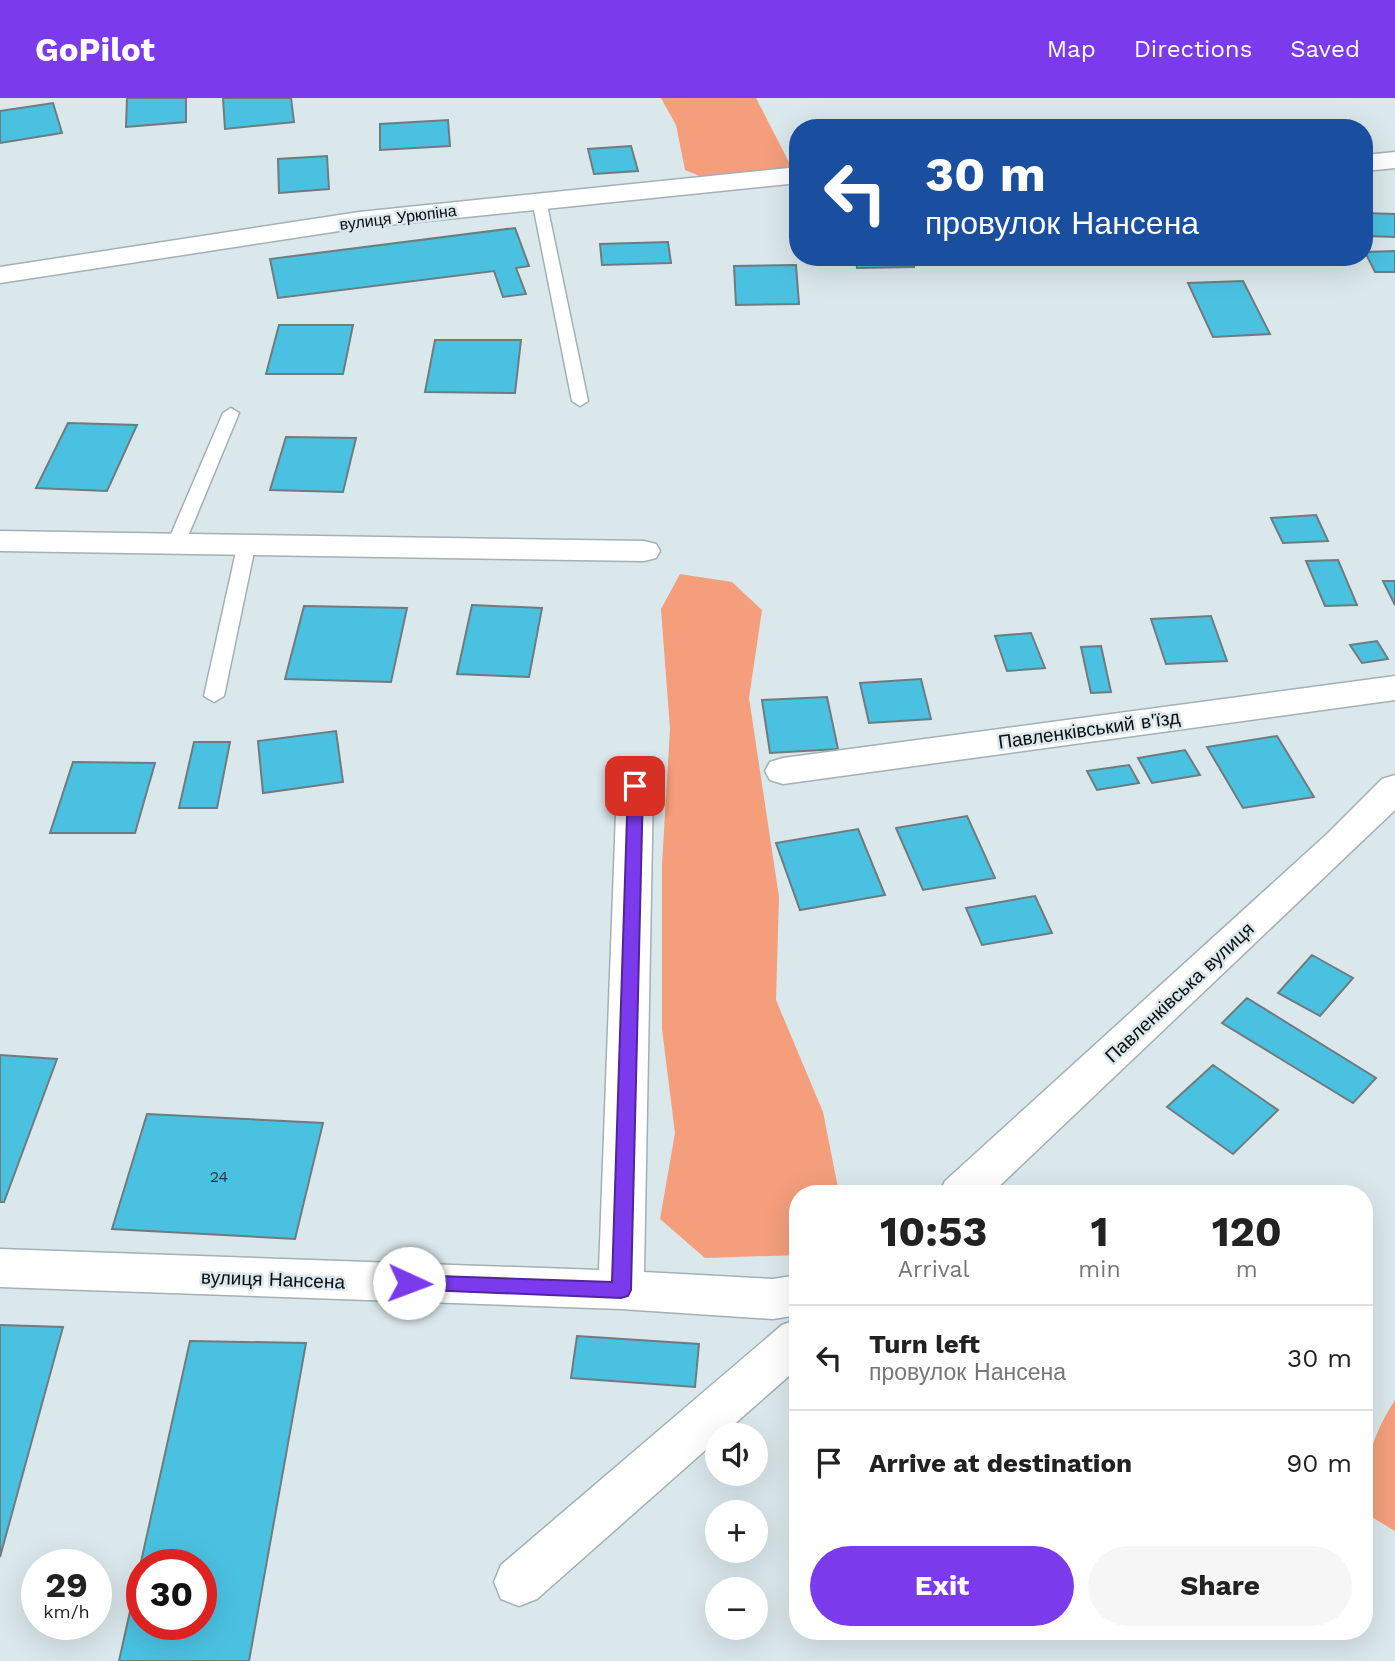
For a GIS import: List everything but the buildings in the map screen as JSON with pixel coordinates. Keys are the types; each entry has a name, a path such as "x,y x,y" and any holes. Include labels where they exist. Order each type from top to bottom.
{"street":[{"path":"1373,162 1395,160"},
{"name":"вулиця Урюпіна","path":"0,275 359,220 789,176"},
{"path":"0,541 246,547 644,551"},
{"name":"Павленківський в'їзд","path":"783,771 1395,688"},
{"path":"621,1290 635,786"},
{"name":"Павленківська вулиця","path":"971,1185 1341,842 1395,788"},
{"name":"вулиця Нансена","path":"0,1268 621,1290 773,1299 789,1296"},
{"path":"519,1582 789,1347"}],"lane":[{"path":"539,200 580,401"},
{"path":"175,545 230,413"},
{"path":"214,696 246,547"}],"shaded area":[{"path":"661,98 756,98 789,162 789,168 702,177 685,170 676,125"},
{"path":"680,574 732,582 762,610 749,698 779,897 776,1000 823,1112 837,1185 789,1185 789,1255 705,1258 660,1219 675,1133 662,1029 662,865 670,729 661,609"},
{"path":"1395,1400 1395,1531 1373,1518 1373,1444"}],"route":[{"path":"409,1283 621,1290 635,786"}]}
